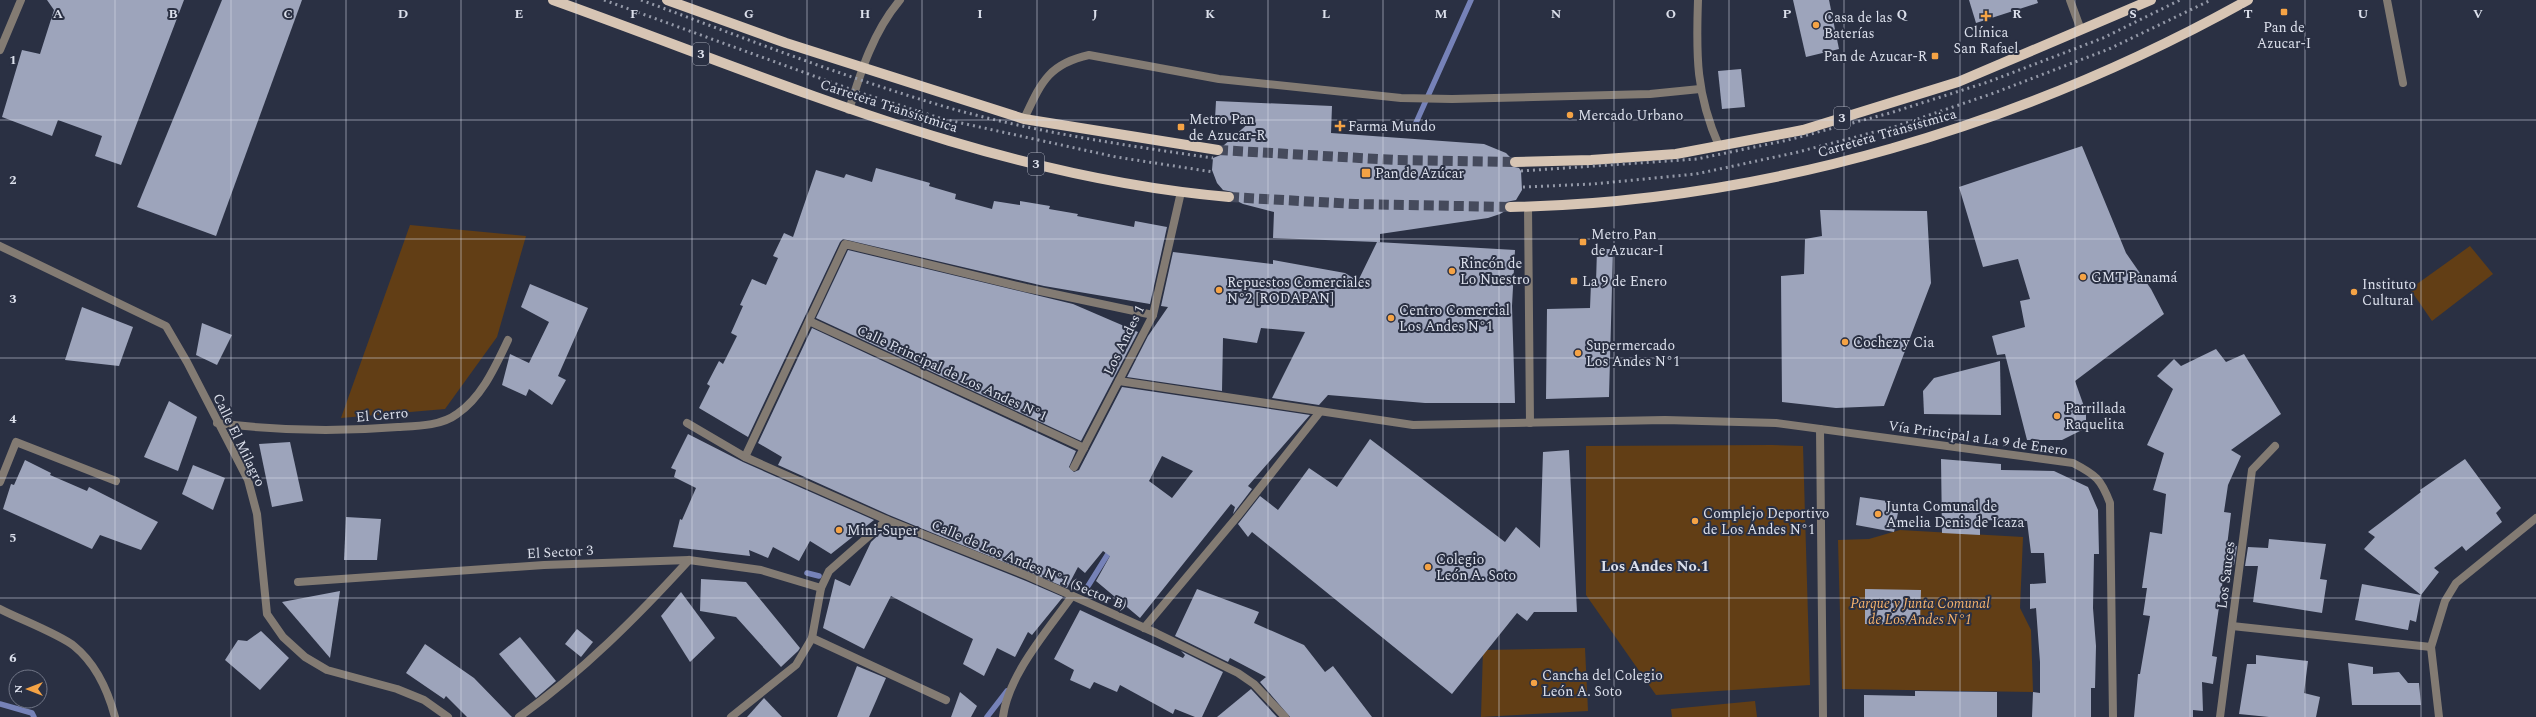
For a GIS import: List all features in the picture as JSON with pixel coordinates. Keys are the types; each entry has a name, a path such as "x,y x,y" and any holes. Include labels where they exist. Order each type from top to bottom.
{"main road":[{"name":"Carretera Transístmica","path":"553,0 849,110 936,137 1062,171 1181,192 1229,197"},
{"name":"Carretera Transístmica","path":"667,0 786,43 1024,119 1218,150"},
{"name":"Carretera Transístmica","path":"1515,162 1591,160 1676,154 1803,130 1958,82 2151,0"},
{"name":"Carretera Transístmica","path":"1510,207 1655,197 1731,186 1844,161 1922,139 2079,82 2162,45 2248,0"}],"street":[{"path":"0,50 20,0"},
{"path":"849,110 862,67 886,17 900,0"},
{"path":"1698,0 1697,72 1707,118 1719,146"},
{"path":"2070,0 2081,30"},
{"path":"2387,0 2403,83"},
{"path":"1024,119 1049,75 1068,60 1089,55 1220,79 1401,98 1452,99 1650,94 1700,89"},
{"name":"Los Andes 1","path":"1074,467 1153,315 1181,192"},
{"path":"1528,206 1530,423"},
{"path":"745,457 845,244 1026,288 1153,315"},
{"name":"Calle El Milagro","path":"0,246 166,326 187,362 217,423 248,480 257,514 267,614 283,637 305,656 327,670 397,689 424,700 448,717"},
{"name":"Calle Principal de Los Andes N°1","path":"809,321 1084,448"},
{"name":"El Cerro","path":"217,423 275,430 352,431 437,423 456,415 472,402 492,372 508,340"},
{"name":"Vía Principal a La 9 de Enero","path":"1119,381 1319,413 1413,425 1665,420 1776,423 2072,463 2094,474 2103,484 2110,503 2113,717"},
{"path":"1144,628 1237,517 1319,413"},
{"name":"Calle de Los Andes N°1 (Sector B)","path":"687,423 745,457 887,520 1028,576 1144,628 1238,674 1254,684 1285,717"},
{"path":"1820,429 1824,717"},
{"path":"0,482 16,442 116,481"},
{"name":"Los Sauces","path":"2220,717 2252,470 2275,446"},
{"path":"2439,717 2431,647 2445,601 2456,583 2536,518"},
{"path":"731,717 796,665 812,638 821,588 829,571 887,520"},
{"path":"519,717 571,676 612,640 689,560"},
{"name":"El Sector 3","path":"298,582 544,566 689,560 760,570 821,588"},
{"path":"1003,717 1008,695 1022,669 1072,596"},
{"path":"0,609 73,645 95,670 111,702 115,717"},
{"path":"2232,626 2431,647"},
{"path":"812,638 946,700"}],"green space":[{"path":"410,225 526,236 497,337 445,409 341,418"},
{"path":"2470,246 2493,274 2432,321 2410,289"},
{"name":"Complejo Deportivo de Los Andes N°1","path":"1586,446 1803,446 1810,685 1656,695 1586,595"},
{"name":"Parque y Junta Comunal de Los Andes N°1","path":"1900,530 2023,537 2020,608 2031,630 2033,692 1842,689 1838,540 1869,539"},
{"name":"Cancha del Colegio León A. Soto","path":"1585,648 1588,711 1481,717 1483,650"},
{"path":"1755,701 1757,717 1672,717 1671,709"}],"building":[{"path":"47,0 184,0 121,165 95,156 102,136 58,120 52,136 2,117 22,50 40,54 54,10"},
{"path":"222,0 302,0 216,236 137,207"},
{"name":"Casa de las Baterías","path":"1793,0 1829,0 1839,49 1806,57"},
{"name":"Clínica San Rafael","path":"1969,0 2037,0 2038,3 1976,23"},
{"path":"1741,69 1745,107 1722,109 1718,71"},
{"path":"1216,101 1332,106 1331,133 1484,144 1506,153 1511,158 1510,166 1519,168 1521,171 1522,190 1516,200 1506,202 1505,211 1500,214 1488,218 1380,234 1380,242 1273,238 1274,212 1243,204 1235,200 1233,192 1223,190 1217,183 1212,170 1213,158 1223,154 1223,146 1251,121 1215,119"},
{"name":"GMT Panamá","path":"2082,146 2126,253 2151,289 2164,314 2075,381 2086,412 2086,428 2062,440 2027,440 2005,354 1997,355 1992,336 2025,327 2020,301 2030,299 2018,259 1983,267 1959,187"},
{"path":"876,168 930,183 929,186 956,194 955,199 992,209 994,201 1020,205 1020,201 1050,206 1049,209 1078,214 1077,216 1134,227 1135,221 1167,227 1150,304 1044,286 843,239 840,242 748,437 699,408 710,386 707,384 719,361 723,364 737,336 731,333 743,306 740,305 752,279 766,285 778,258 773,256 784,233 793,237 816,170 844,178 846,174 872,182"},
{"name":"Cochez y Cia","path":"1820,210 1927,211 1931,283 1884,406 1836,408 1782,402 1781,276 1804,274 1805,239 1822,236"},
{"path":"1377,242 1515,250 1512,306 1515,403 1425,403 1328,395 1319,405 1272,398 1305,332 1261,328 1257,343 1223,338 1222,391 1127,377 1148,336 1168,307 1161,306 1173,252 1273,264 1273,260 1345,273 1358,281"},
{"name":"Supermercado Los Andes N°1","path":"1597,249 1613,249 1609,397 1546,399 1547,309 1590,308 1591,283 1596,283"},
{"path":"848,250 1073,304 1138,332 1081,441 816,318"},
{"path":"530,284 588,308 558,376 566,380 552,405 529,389 526,396 502,385 510,354 529,363 549,322 521,307"},
{"path":"82,307 133,327 119,366 65,360"},
{"path":"202,323 232,335 217,365 196,355"},
{"path":"812,328 1076,451 1069,467 1074,472 1079,470 1122,387 1310,415 1248,486 1252,489 1233,514 1235,507 1231,504 1140,618 1096,581 1110,556 1103,551 1085,573 1078,567 1067,588 889,515 778,465 782,457 758,443","holes":["1162,456 1193,471 1172,498 1149,481"]},
{"path":"2216,349 2226,362 2244,354 2281,414 2231,450 2241,456 2228,485 2224,512 2231,513 2227,546 2237,546 2234,565 2225,565 2212,656 2217,657 2213,684 2202,682 2203,711 2193,710 2193,717 2134,717 2138,674 2140,674 2150,616 2143,615 2147,588 2142,588 2150,532 2162,534 2166,494 2153,490 2164,453 2147,445 2173,389 2157,376 2174,359 2181,366"},
{"path":"2000,361 2001,415 1924,414 1923,391 1934,378"},
{"path":"169,401 197,417 178,471 144,457"},
{"path":"688,434 743,462 874,520 831,554 810,541 799,561 773,547 768,558 749,550 750,556 673,547 680,519 682,520 696,488 674,477 676,470 671,468"},
{"path":"1370,439 1505,542 1516,527 1540,548 1543,452 1569,450 1577,612 1534,612 1527,621 1517,613 1452,694 1252,532 1248,537 1238,524 1260,496 1278,510 1309,468 1337,487"},
{"path":"290,442 303,501 272,507 259,444"},
{"path":"1941,459 2001,464 2001,470 2054,471 2088,487 2098,510 2099,554 2094,554 2093,608 2096,646 2095,688 2091,688 2091,717 2032,717 2033,692 2040,693 2040,662 2036,608 2030,609 2030,584 2046,583 2044,553 2031,553 2027,521 1980,520 1980,535 1942,533"},
{"path":"2465,459 2501,508 2496,513 2502,522 2466,551 2462,546 2434,568 2439,572 2421,595 2364,549 2375,537 2368,532 2421,492 2420,490"},
{"path":"25,460 51,473 50,475 87,491 89,487 158,522 141,550 100,535 92,549 3,509 11,484 14,485"},
{"path":"193,465 225,478 213,510 182,494"},
{"name":"Junta Comunal de Amelia Denis de Icaza","path":"1860,497 1900,503 1894,532 1856,525"},
{"path":"346,517 381,519 377,560 344,560"},
{"path":"888,526 1063,597 1032,635 1028,632 1015,657 997,648 984,676 963,664 973,639 891,596 864,649 823,628 835,579 850,586 871,542"},
{"path":"2269,539 2326,544 2320,579 2327,580 2322,613 2253,602 2258,566 2245,566 2248,547 2268,548"},
{"path":"701,579 746,582 800,648 798,651 781,667 736,617 700,611"},
{"path":"2362,584 2421,595 2416,622 2410,620 2408,630 2355,620"},
{"path":"1197,589 1259,612 1254,623 1304,645 1325,672 1333,666 1372,717 1290,717 1260,682 1266,677 1230,658 1228,662 1175,636"},
{"path":"1865,589 1921,590 1920,625 1865,624"},
{"path":"340,591 330,658 282,602"},
{"path":"681,592 715,638 690,662 661,616"},
{"path":"1080,610 1183,658 1185,655 1181,651 1223,672 1202,717 1195,717 1175,709 1173,714 1120,685 1117,692 1094,682 1090,689 1070,680 1074,670 1054,659"},
{"path":"577,629 593,642 581,657 565,644"},
{"path":"261,631 289,658 260,690 225,660 238,640 247,641"},
{"path":"520,637 556,681 536,698 499,654"},
{"path":"425,644 474,678 512,717 467,717 446,696 444,699 406,673"},
{"path":"2256,655 2308,661 2304,693 2320,697 2316,717 2269,717 2239,714 2247,664 2256,664"},
{"path":"2348,663 2373,667 2373,674 2399,672 2408,683 2419,683 2421,705 2352,705"},
{"path":"857,666 886,678 869,717 837,717"},
{"path":"1251,689 1277,717 1217,717"},
{"path":"1915,691 1997,692 1997,717 1864,717 1864,695 1915,696"},
{"path":"960,692 977,706 971,717 951,717"},
{"path":"764,698 782,717 747,717"}],"waterway":[{"path":"1415,125 1471,0"},
{"path":"1088,586 1111,549"},
{"path":"807,573 819,576"},
{"path":"987,717 1007,691"},
{"path":"0,704 32,713 34,717"}],"tunnel":[{"path":"1218,150 1396,160 1515,162"},
{"path":"1229,197 1355,204 1510,207"}],"railway":[{"path":"604,0 861,93 943,119 1116,157 1213,172"},
{"path":"641,0 831,70 946,107 1045,131 1112,143 1213,158"},
{"path":"1521,171 1697,159 1788,140 1890,113 1988,82 2103,38 2180,0"},
{"path":"1523,187 1593,184 1696,174 1794,153 1894,127 1994,93 2109,49 2211,0"}],"place":[{"name":"Pan de Azucar-I","path":"2284,12"},
{"name":"Clínica San Rafael","path":"1986,16"},
{"name":"Casa de las Baterías","path":"1816,25"},
{"name":"Pan de Azucar-R","path":"1935,56"},
{"name":"Mercado Urbano","path":"1570,115"},
{"name":"Farma Mundo","path":"1340,126"},
{"name":"Metro Pan de Azucar-R","path":"1181,127"},
{"name":"Pan de Azúcar","path":"1366,173"},
{"name":"Metro Pan de Azucar-I","path":"1583,242"},
{"name":"Rincón de Lo Nuestro","path":"1452,271"},
{"name":"GMT Panamá","path":"2083,277"},
{"name":"La 9 de Enero","path":"1574,281"},
{"name":"Repuestos Comerciales N°2 [RODAPAN]","path":"1219,290"},
{"name":"Instituto Cultural","path":"2354,292"},
{"name":"Centro Comercial Los Andes N°1","path":"1391,318"},
{"name":"Cochez y Cia","path":"1845,342"},
{"name":"Supermercado Los Andes N°1","path":"1578,353"},
{"name":"Parrillada Raquelita","path":"2057,416"},
{"name":"Junta Comunal de Amelia Denis de Icaza","path":"1878,514"},
{"name":"Complejo Deportivo de Los Andes N°1","path":"1695,521"},
{"name":"Mini-Super","path":"839,530"},
{"name":"Colegio León A. Soto","path":"1428,567"},
{"name":"Cancha del Colegio León A. Soto","path":"1534,683"}],"district":[{"name":"Los Andes No.1","path":"1655,566"}]}
